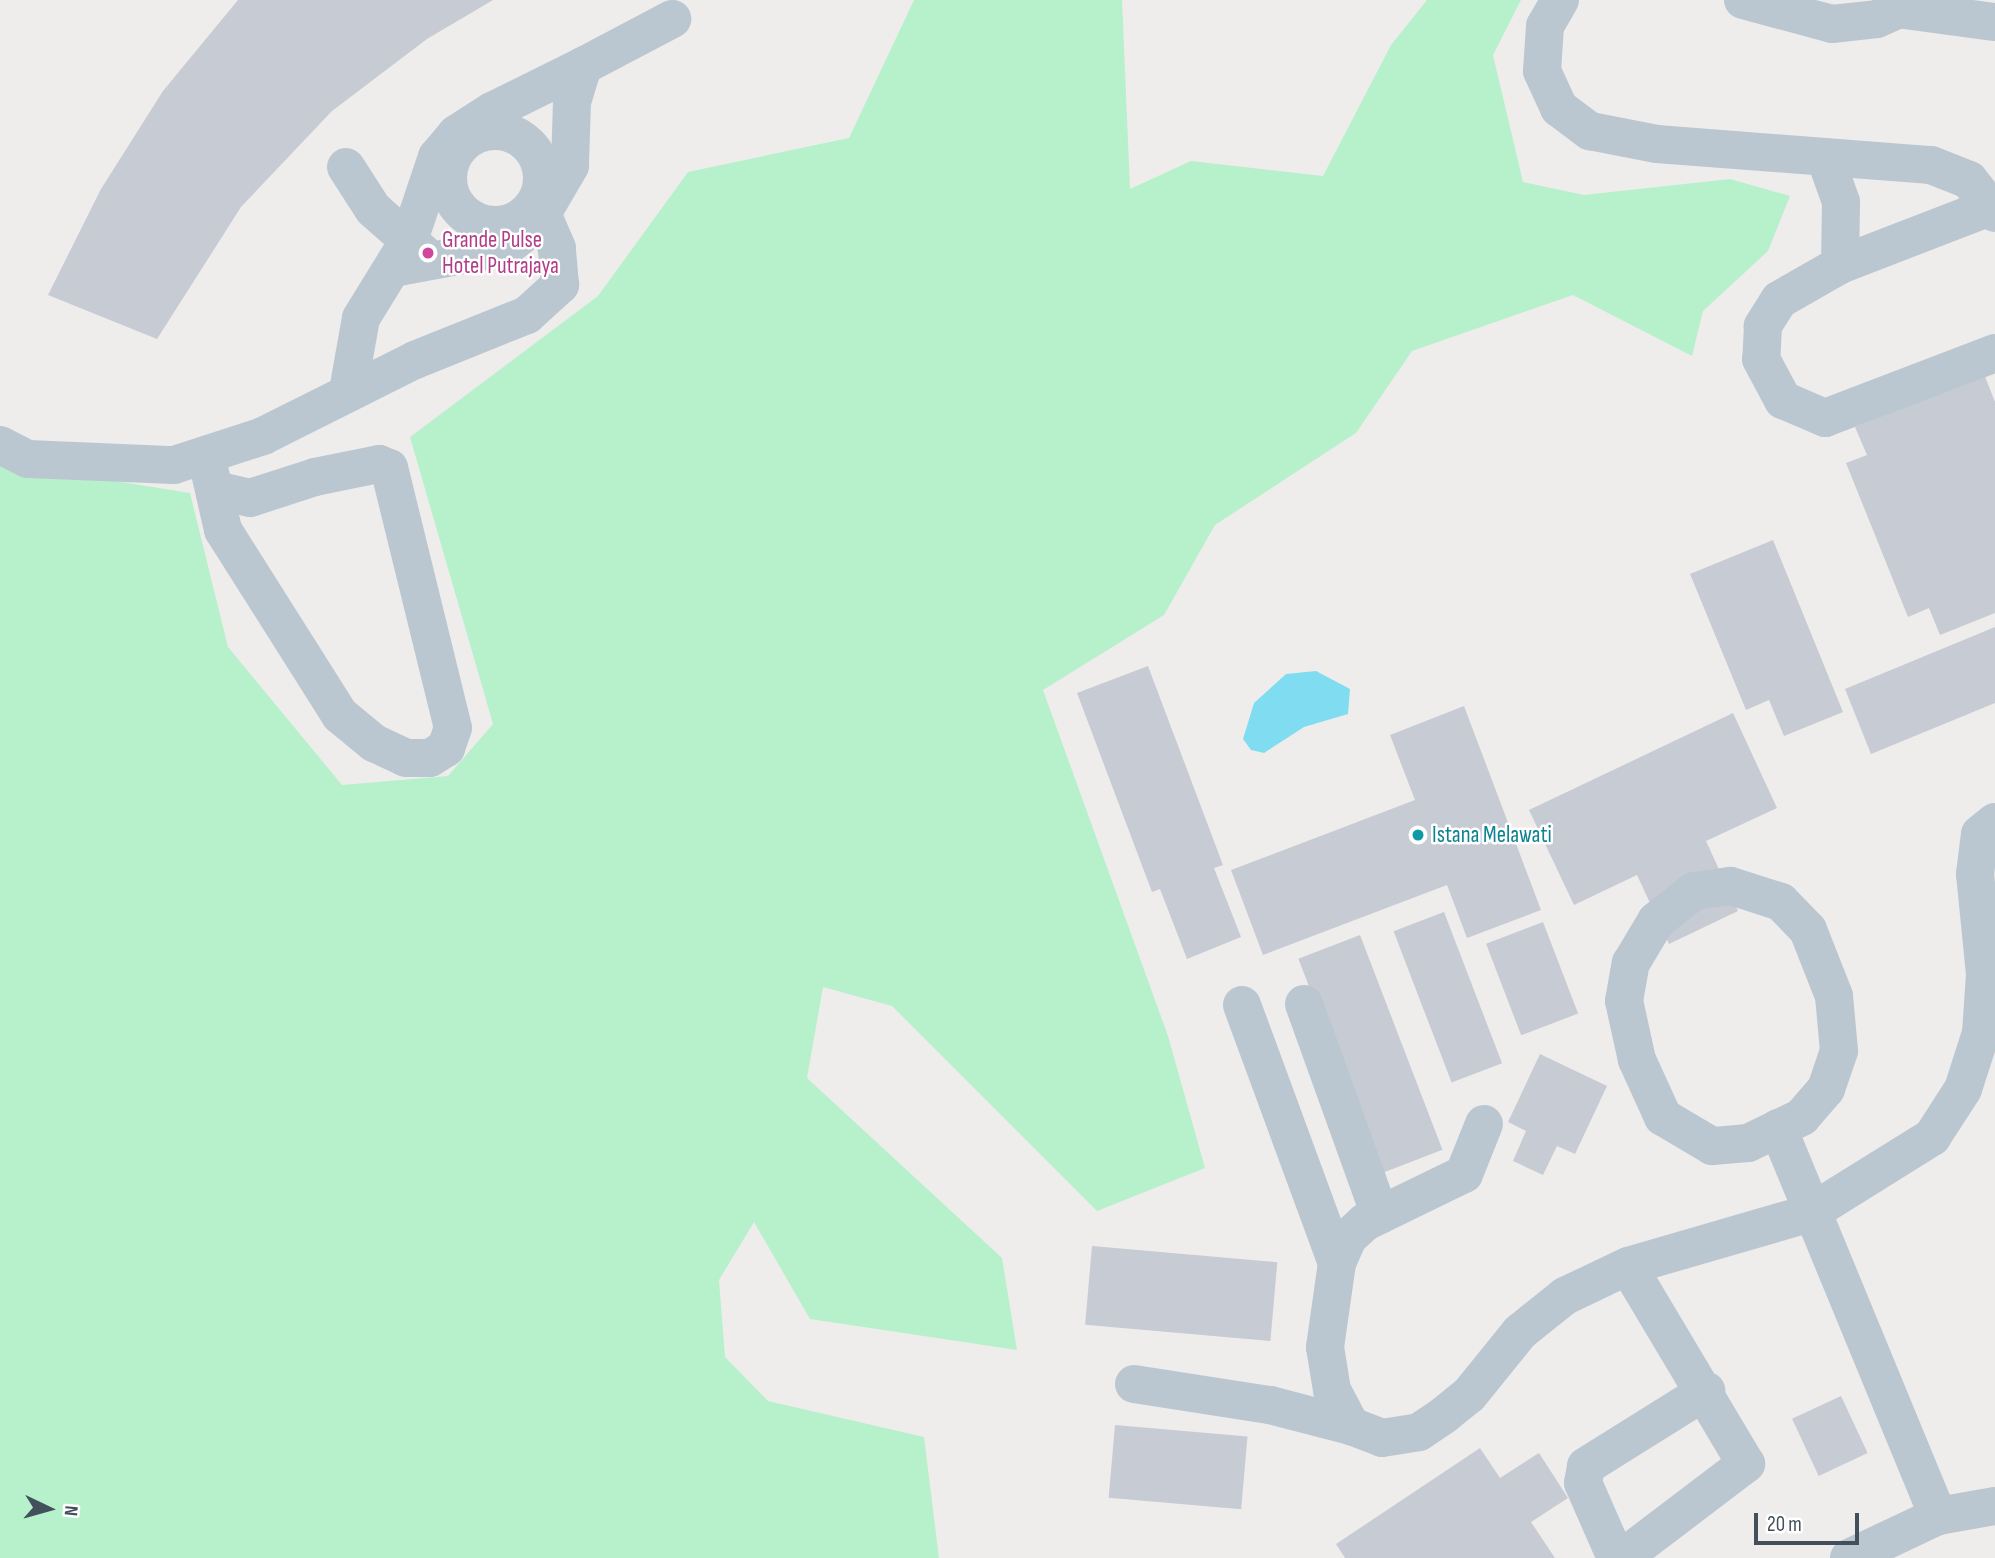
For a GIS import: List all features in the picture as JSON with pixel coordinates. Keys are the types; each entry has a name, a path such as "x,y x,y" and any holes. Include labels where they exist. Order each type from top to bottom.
{"lane":[{"path":"1560,0 1545,26 1542,71 1549,91 1573,121 1608,136 1657,144 1931,165 1969,180 1993,210 1840,265 1779,300 1763,326 1761,359 1783,400 1804,414 1825,418 1995,353"},
{"path":"1743,0 1832,24 1906,3 1995,22"},
{"path":"348,391 361,318 409,255 437,157 456,134 673,19"},
{"path":"409,255 507,247 536,224 570,166 572,101 583,66"},
{"path":"1825,157 1841,202 1840,265"},
{"path":"346,167 373,209 409,255"},
{"path":"211,472 263,436 348,391 415,360 527,315 560,285 557,248 537,202"},
{"path":"0,445 28,459 174,465 211,472 250,498 315,477 379,464 389,468 453,728 446,748 430,758 406,758 374,743 340,715 223,530 211,472"},
{"path":"1134,1384 1270,1405 1351,1426 1382,1438 1419,1432 1469,1395 1489,1366 1547,1311 1629,1266 1811,1213 1932,1138 1963,1089 1981,1033 1985,974 1975,874 1980,834 1995,822"},
{"path":"1731,886 1781,902 1808,930 1822,960 1839,1024 1834,1072 1815,1104 1778,1128 1731,1146 1693,1140 1663,1117 1637,1060 1624,1002 1631,963 1656,921 1694,891 1731,886"},
{"path":"1304,1004 1380,1216"},
{"path":"1242,1005 1337,1263"},
{"path":"1351,1426 1332,1390 1325,1347 1337,1263 1348,1238 1380,1216 1464,1174 1484,1124"},
{"path":"1778,1128 1938,1516"},
{"path":"1622,1558 1746,1464 1706,1391 1629,1266"},
{"path":"1616,1558 1583,1483 1586,1466 1706,1391"},
{"path":"1849,1558 1938,1516 1995,1506"}],"green space":[{"path":"914,0 1122,0 1130,189 1191,161 1323,176 1391,45 1427,0 1521,0 1493,55 1523,182 1584,195 1730,179 1790,196 1768,251 1703,311 1692,356 1573,295 1412,351 1356,433 1215,525 1164,615 1043,690 1168,1036 1205,1168 1097,1211 892,1006 823,987 807,1078 1002,1258 1017,1350 810,1319 754,1222 719,1280 725,1357 768,1401 924,1437 939,1558 0,1558 0,455 28,467 190,493 228,647 342,785 448,776 493,724 410,437 598,296 688,172 849,138"}],"water":[{"path":"1316,671 1350,689 1348,714 1304,727 1264,753 1251,750 1243,739 1254,703 1286,674"}],"building":[{"path":"238,0 493,0 427,39 332,111 241,207 157,339 48,295 101,189 163,91"},
{"path":"1984,374 1995,402 1995,613 1940,635 1929,608 1908,617 1846,463 1867,455 1855,427"},
{"path":"1773,540 1843,712 1784,736 1769,700 1746,710 1690,574"},
{"path":"1995,627 1995,703 1871,754 1845,689"},
{"path":"1148,666 1223,865 1214,868 1241,937 1187,959 1160,889 1152,892 1077,693"},
{"name":"Istana Melawati","path":"1464,706 1541,910 1467,938 1447,885 1263,955 1231,870 1415,800 1390,735"},
{"name":"Istana Melawati","path":"1733,713 1777,808 1706,841 1738,911 1669,944 1637,875 1574,905 1529,810"},
{"name":"Istana Melawati","path":"1444,912 1502,1063 1452,1083 1394,931"},
{"path":"1543,922 1578,1013 1521,1035 1486,944"},
{"path":"1360,935 1442,1150 1381,1173 1298,959"},
{"path":"1540,1054 1607,1086 1575,1154 1557,1146 1543,1175 1513,1161 1526,1131 1508,1122"},
{"path":"1092,1246 1277,1262 1270,1341 1085,1325"},
{"path":"1841,1396 1868,1453 1819,1476 1792,1419"},
{"path":"1115,1425 1247,1437 1241,1509 1109,1498"},
{"path":"1480,1448 1500,1478 1539,1453 1568,1498 1531,1522 1555,1558 1345,1558 1336,1544"}],"place":[{"name":"Grande Pulse Hotel Putrajaya","path":"428,253"},
{"name":"Istana Melawati","path":"1418,835"}]}
